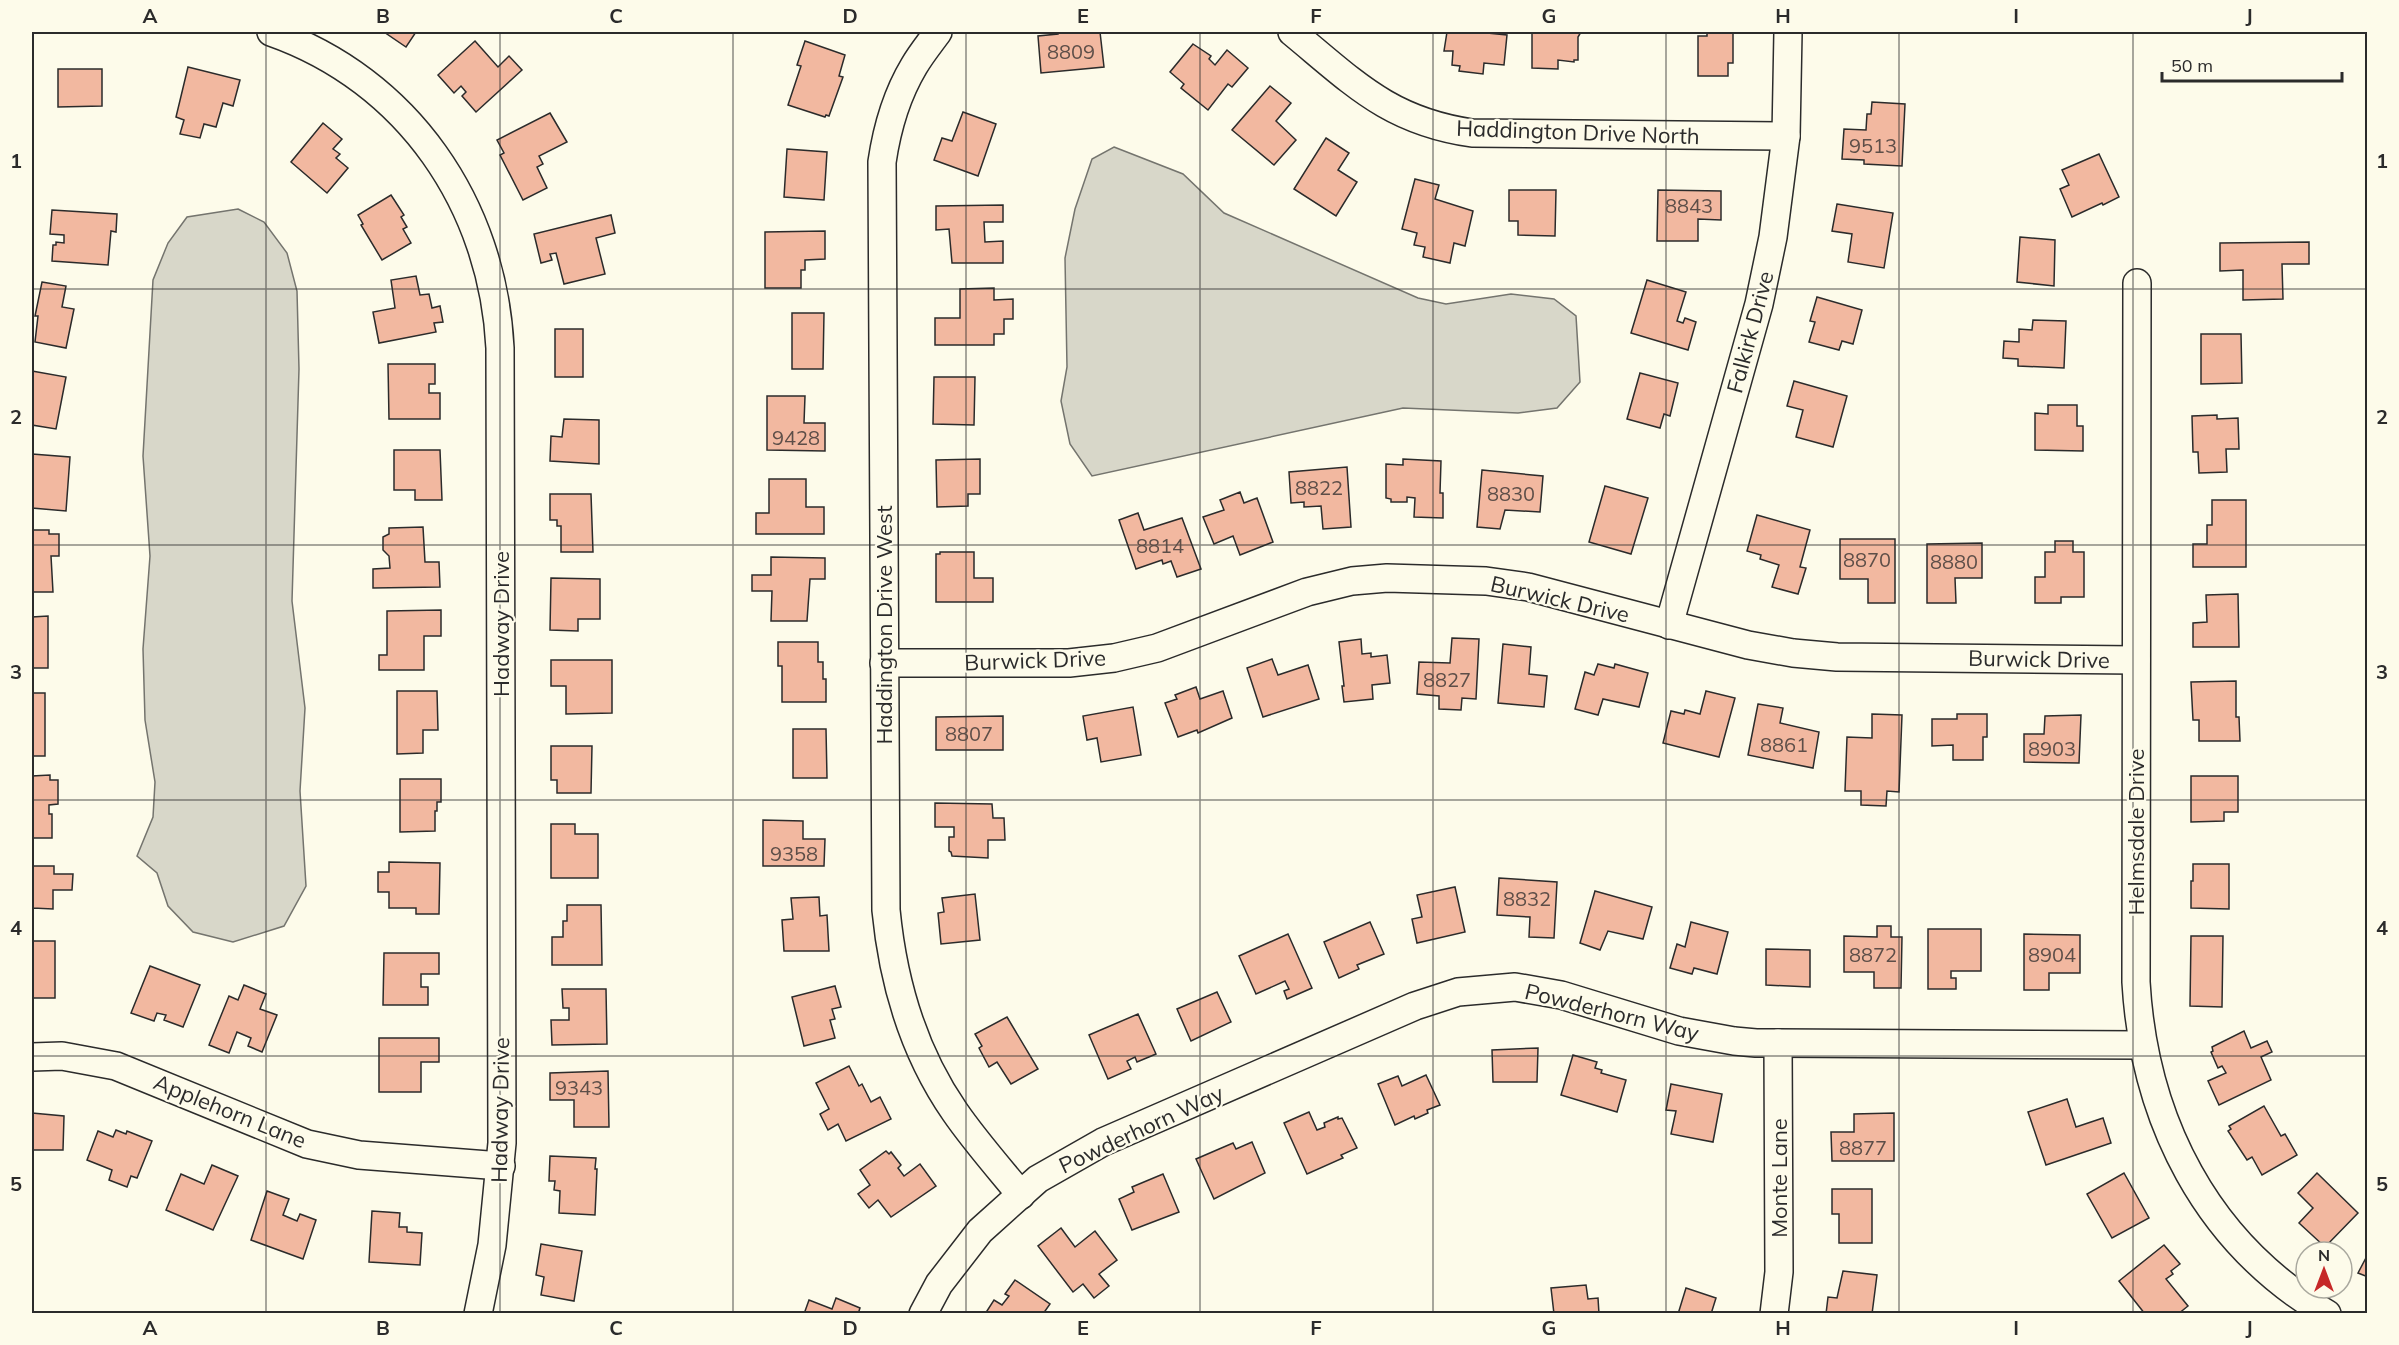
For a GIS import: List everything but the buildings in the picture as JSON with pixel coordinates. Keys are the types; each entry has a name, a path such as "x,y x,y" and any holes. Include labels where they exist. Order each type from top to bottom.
{"street":[{"name":"Hadway Drive","path":"271,32 321,53 368,85 394,107 424,140 461,196 479,237 492,281 498,314 500,348 501,1166 492,1245 478,1314"},
{"name":"Haddington Drive West","path":"938,32 914,65 903,85 891,118 882,162 886,910 899,988 917,1041 936,1080 973,1137 1021,1195"},
{"name":"Haddington Drive North","path":"1292,32 1375,100 1405,116 1438,127 1472,133 1786,136"},
{"name":"Falkirk Drive","path":"1669,625 1761,292 1777,215 1786,136 1788,32"},
{"name":"Helmsdale Drive","path":"2137,283 2136,982 2142,1045 2149,1078 2168,1129 2198,1188 2245,1248 2277,1280 2303,1300 2327,1314"},
{"name":"Burwick Drive","path":"884,663 1069,663 1114,658 1167,644 1306,592 1353,581 1387,578 1486,581 1528,587 1748,645 1793,653 1837,657 2136,660"},
{"name":"Powderhorn Way","path":"923,1314 939,1284 973,1240 996,1215 1038,1179 1103,1142 1415,1006 1458,992 1515,987 1561,995 1679,1031 1734,1041 2142,1045"},
{"name":"Monte Lane","path":"1774,1314 1779,1272 1778,1043"},
{"name":"Applehorn Lane","path":"32,1057 62,1056 116,1066 307,1144 359,1155 501,1166"}],"shaded area":[{"path":"1114,147 1183,174 1224,213 1418,298 1446,304 1511,294 1554,299 1576,316 1580,382 1557,408 1518,413 1403,408 1092,476 1070,444 1061,401 1067,367 1065,258 1075,209 1092,159"},
{"path":"238,209 264,222 287,253 297,291 299,369 292,601 305,708 300,791 306,886 284,926 233,942 193,932 168,906 157,873 137,856 153,817 155,782 145,720 143,649 150,556 143,456 153,280 168,243 187,217"}]}
